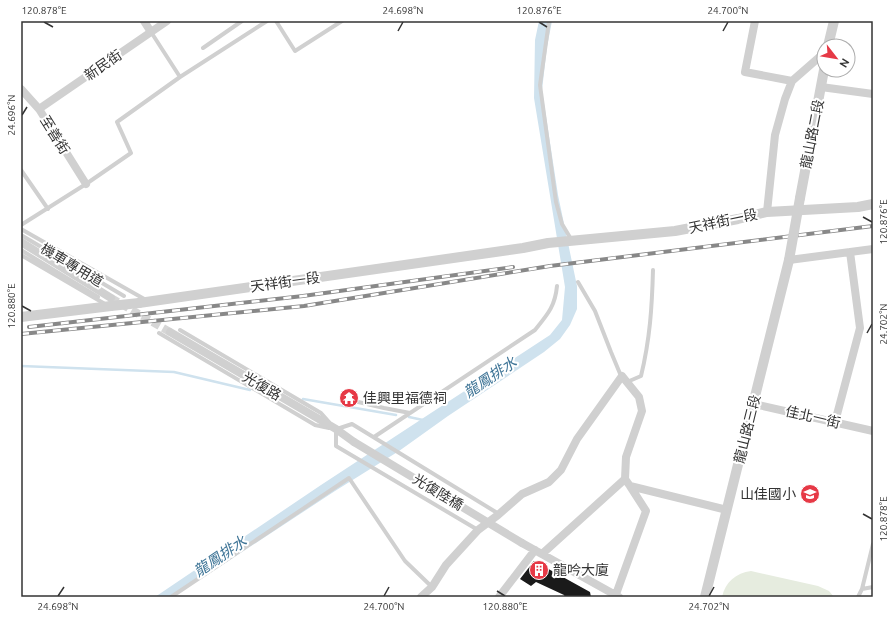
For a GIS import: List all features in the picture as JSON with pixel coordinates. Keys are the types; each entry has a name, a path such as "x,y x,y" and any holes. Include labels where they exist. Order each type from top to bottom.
{"street":[{"path":"144,21 151,32"},
{"name":"新民街","path":"38,110 167,21"},
{"path":"755,21 745,72 792,81"},
{"path":"830,38 834,21"},
{"path":"767,212 775,135 785,99 792,81 816,60"},
{"name":"龍山路二段","path":"789,260 823,78"},
{"path":"822,87 873,94"},
{"name":"至善街","path":"21,89 38,110 86,184"},
{"name":"天祥街一段","path":"21,317 108,303 144,302 523,248 548,243 675,231 767,212 858,207 873,204"},
{"path":"21,242 108,303"},
{"path":"789,260 873,249"},
{"path":"835,422 860,328 850,252"},
{"name":"龍山路三段","path":"705,597 789,260"},
{"name":"光復路","path":"170,332 336,429 354,442"},
{"path":"421,597 432,587 446,565 478,530 522,494 549,482 561,470 577,439 624,380 639,398 642,411 626,457 628,483 646,511 616,596 606,594 538,552"},
{"name":"佳北一街","path":"754,404 873,431"},
{"name":"光復陸橋","path":"354,442 538,552"},
{"path":"628,483 727,510"},
{"path":"499,597 538,552 628,483"}],"lane":[{"path":"203,48 242,21"},
{"path":"21,225 48,209 131,153 117,122 180,77 267,21"},
{"path":"276,21 294,51 342,21"},
{"path":"549,21 540,85 556,202 562,224 572,241"},
{"path":"151,32 180,77"},
{"path":"21,170 48,209"},
{"path":"21,229 144,302"},
{"name":"機車專用道","path":"21,235 124,296"},
{"name":"機車專用道","path":"21,250 108,303"},
{"path":"21,255 108,303"},
{"path":"578,282 595,311 610,352 624,380 641,376 651,324 653,270"},
{"path":"374,437 535,330 551,310 556,298 557,286"},
{"path":"180,330 321,413 336,429 336,446 478,530"},
{"path":"159,333 315,425 336,429 352,424 499,514"},
{"path":"354,401 411,413"},
{"path":"171,597 349,478 405,561 432,587"},
{"path":"858,597 862,589 873,544"},
{"path":"862,589 873,587"}],"shaded area":[{"path":"751,571 818,586 829,591 834,597 722,597 723,592 732,579 736,576"}],"water":[{"name":"龍鳳排水","path":"539,21 552,21 547,47 542,90 558,195 577,286 577,309 570,325 560,339 544,352 448,416 399,451 172,597 155,597 321,485 550,335 562,320 565,287 534,98 535,40"}],"building":[{"name":"龍吟大廈","path":"534,561 590,592 591,597 565,597 564,595 536,582 531,586 520,579"}],"waterway":[{"path":"21,366 174,372 250,390"},
{"path":"303,399 396,415"},
{"path":"409,417 423,420"}],"tunnel":[{"path":"111,298 170,332"}],"railway":[{"path":"21,334 304,306 550,266 873,226"},
{"path":"29,327 303,296 513,267"}],"place":[{"name":"佳興里福德祠","path":"349,398"},
{"name":"山佳國小","path":"810,494"},
{"name":"龍吟大廈","path":"539,570"}]}
